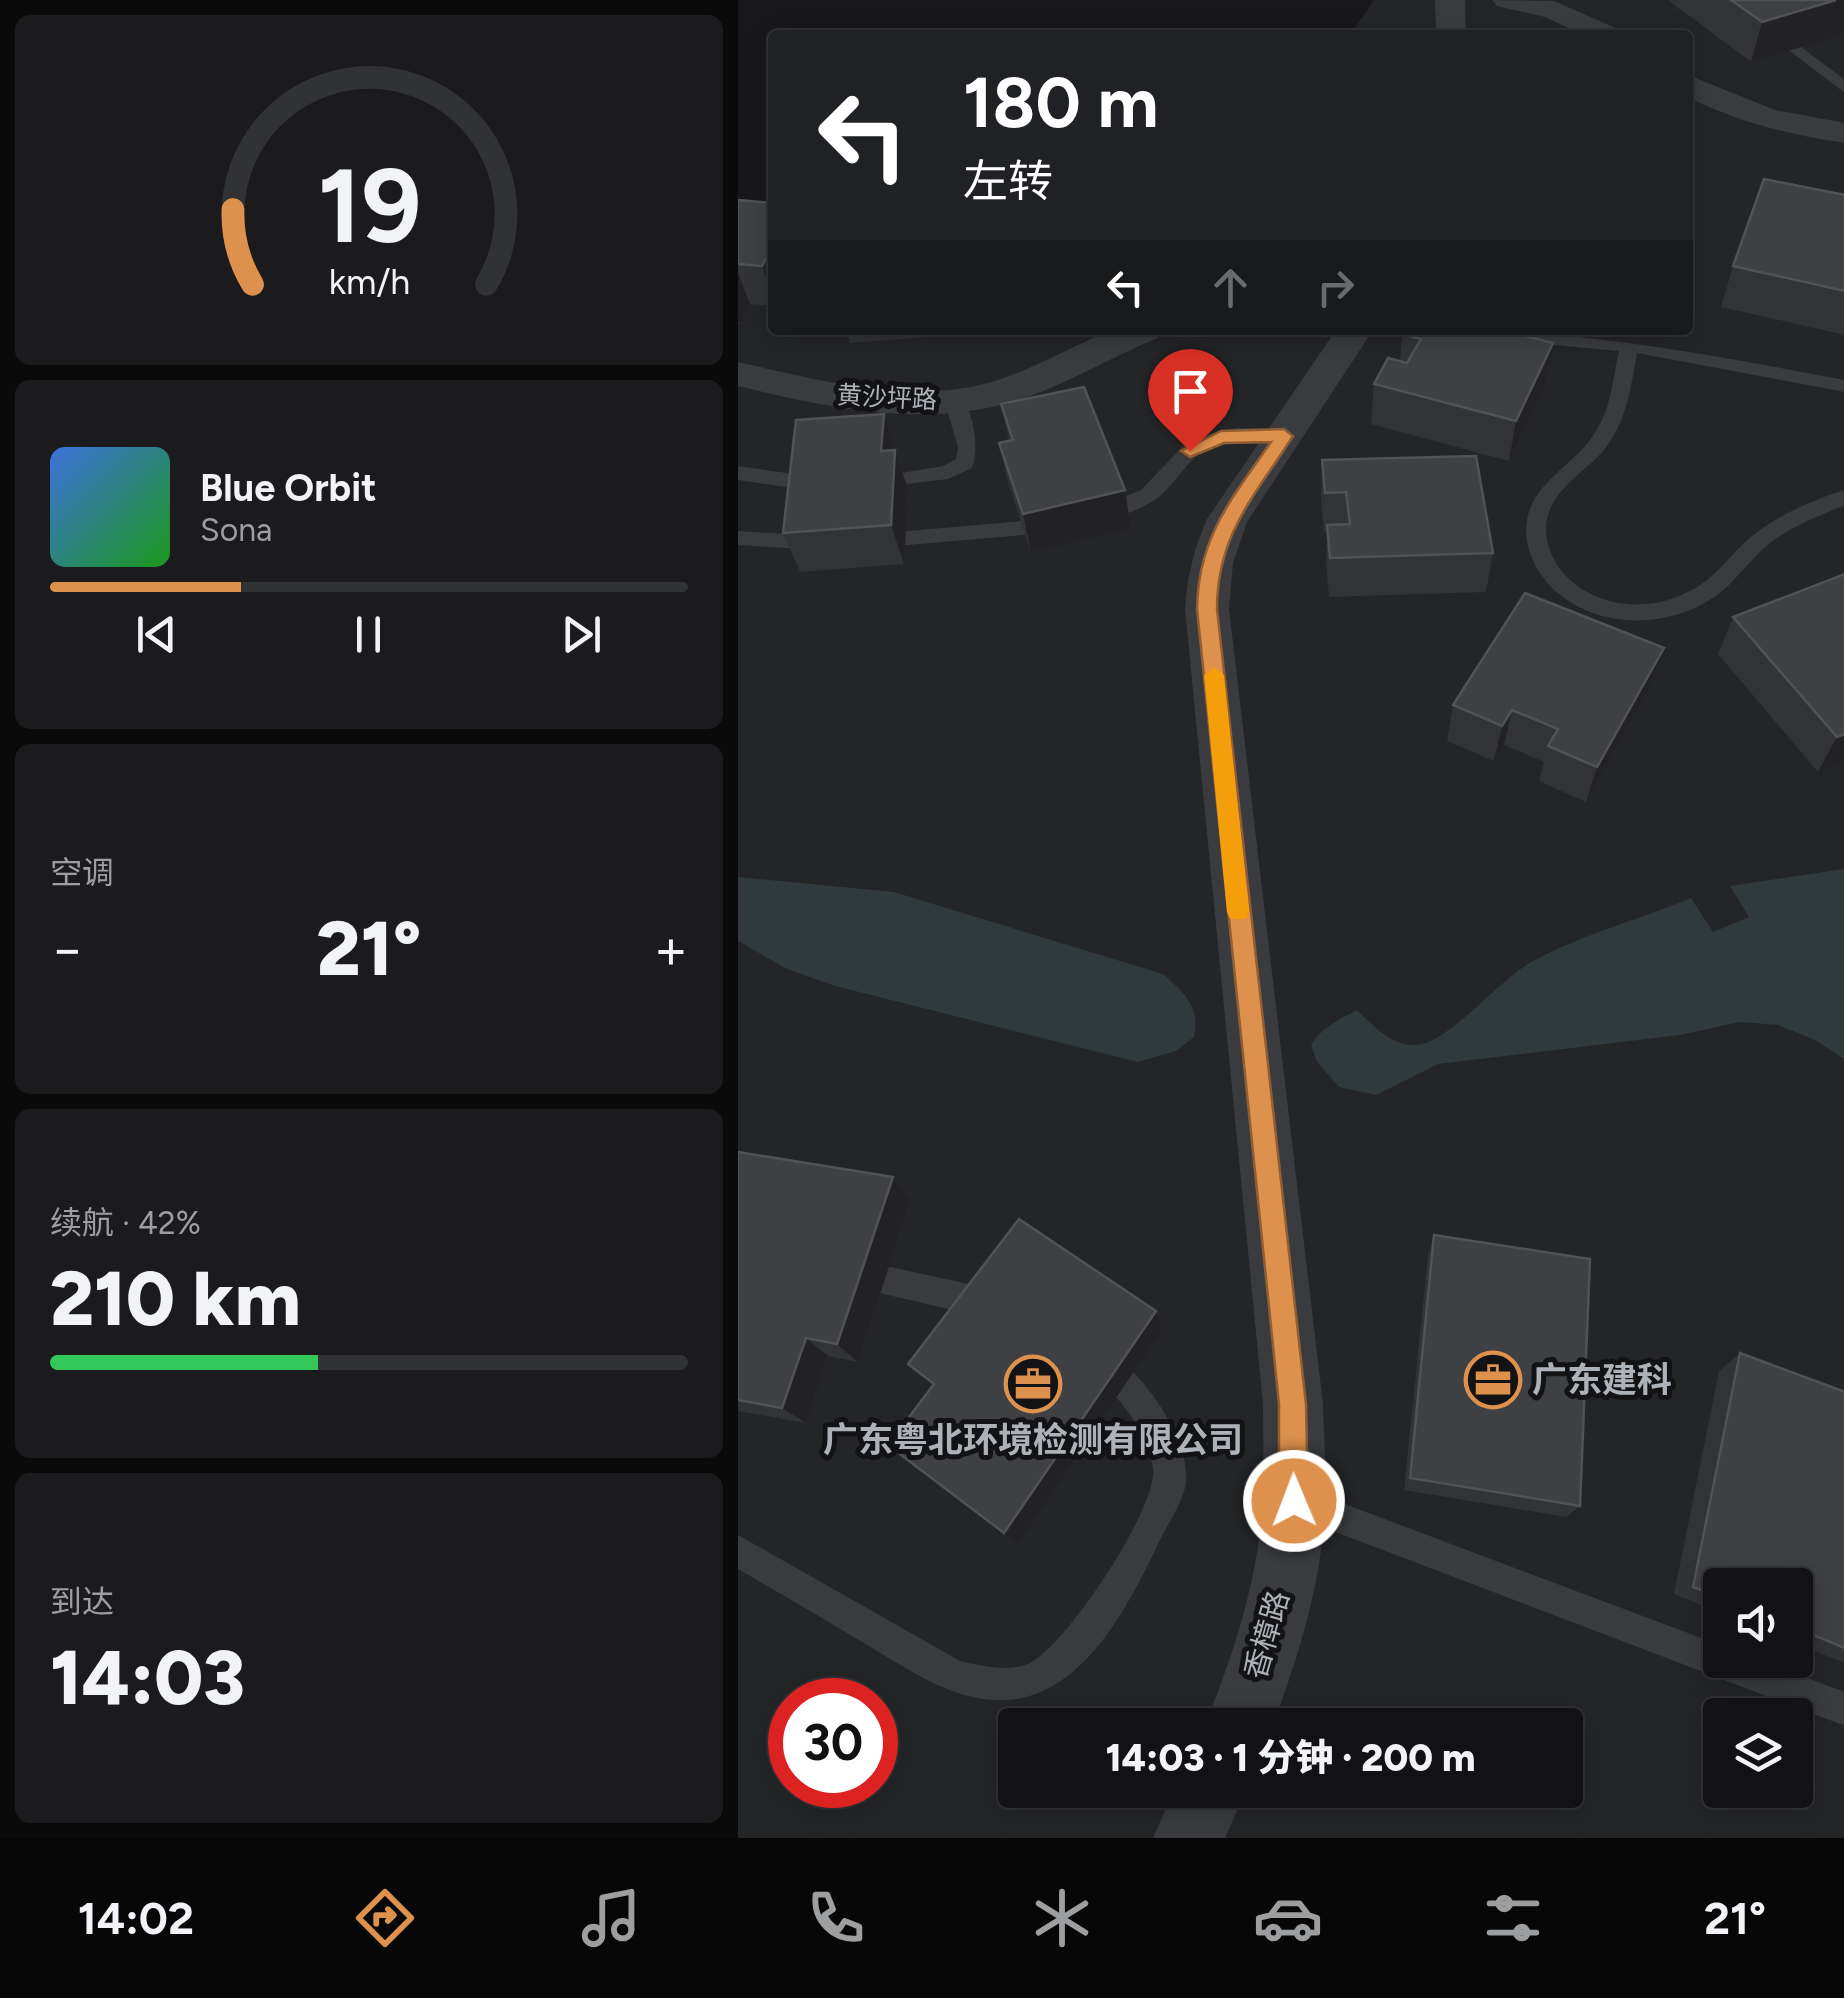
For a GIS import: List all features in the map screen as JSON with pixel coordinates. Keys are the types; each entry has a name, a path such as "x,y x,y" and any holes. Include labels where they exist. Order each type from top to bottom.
{"street":[{"path":"1450,0 1451,30"},
{"path":"1507,0 1554,10 1596,30"},
{"path":"1693,86 1757,116 1844,133"},
{"name":"黄沙坪路","path":"738,374 845,398 932,403 1007,390 1134,335"},
{"name":"香樟路","path":"1245,1708 1282,1592 1294,1501 1292,1404 1207,609 1207,578 1214,547 1228,519 1353,335"},
{"path":"1188,1838 1202,1808"}],"lane":[{"path":"1730,0 1844,88"},
{"path":"1510,335 1629,346 1844,386"},
{"path":"1629,346 1613,422 1539,509 1535,526 1546,569 1568,590 1588,603 1617,612 1643,612 1686,602 1714,586 1765,536 1844,497"},
{"path":"738,473 782,482 844,486 948,472 965,463 968,447 954,400"},
{"path":"738,538 788,543 861,542 988,534 1068,523 1119,509 1148,495 1190,451 1206,441 1237,435 1284,436"},
{"path":"832,1269 936,1288 1021,1315"},
{"path":"738,1551 955,1677 1015,1684 1040,1676 1086,1637 1170,1483 1169,1456 1159,1433 1120,1378 1081,1346"},
{"path":"1294,1501 1844,1709"}],"shaded area":[{"path":"1374,0 1844,0 1844,1838 738,1838 738,225 768,228 768,335 1693,335 1693,30 1353,30"},
{"path":"1844,869 1844,1059 1815,1040 1778,1025 1740,1022 1680,1035 1438,1064 1376,1095 1339,1087 1317,1062 1311,1045 1325,1029 1357,1010 1394,1040 1422,1044 1447,1031 1520,969 1571,943 1691,898 1713,932 1749,917 1730,886"},
{"path":"738,877 894,892 1163,974 1193,1009 1194,1037 1176,1051 1138,1062 835,986 787,969 738,941"}],"building":[{"path":"1731,0 1836,0 1762,22"},
{"path":"1764,179 1845,195 1845,291 1733,266"},
{"path":"738,200 768,203 768,255 762,266 738,264"},
{"path":"1406,335 1522,335 1553,343 1516,421 1374,384 1388,358 1407,363 1421,339"},
{"path":"1084,387 1125,490 1023,514 999,443 1013,440 1001,404"},
{"path":"884,414 881,451 895,450 891,525 783,533 796,420"},
{"path":"1476,456 1493,553 1330,558 1327,525 1350,524 1346,492 1325,493 1322,460"},
{"path":"1845,574 1845,734 1837,737 1733,617"},
{"path":"1525,593 1664,648 1597,767 1548,746 1558,729 1512,710 1502,726 1453,705"},
{"path":"738,1152 893,1177 837,1344 806,1338 782,1408 738,1400"},
{"path":"1019,1219 1156,1311 1004,1533 888,1445 934,1384 908,1364"},
{"path":"1434,1235 1590,1259 1580,1506 1410,1478"},
{"path":"1740,1353 1845,1392 1845,1648 1813,1635 1813,1568 1703,1568 1703,1591 1693,1587"}],"slow traffic":[{"path":"1214,675 1238,912"}],"place":[{"name":"广东建科","path":"1493,1380"},
{"name":"广东粤北环境检测有限公司","path":"1033,1384"}],"route":[{"path":"1190,451 1221,437 1284,436 1228,519 1214,547 1207,578 1207,609 1292,1404 1294,1501"}]}
